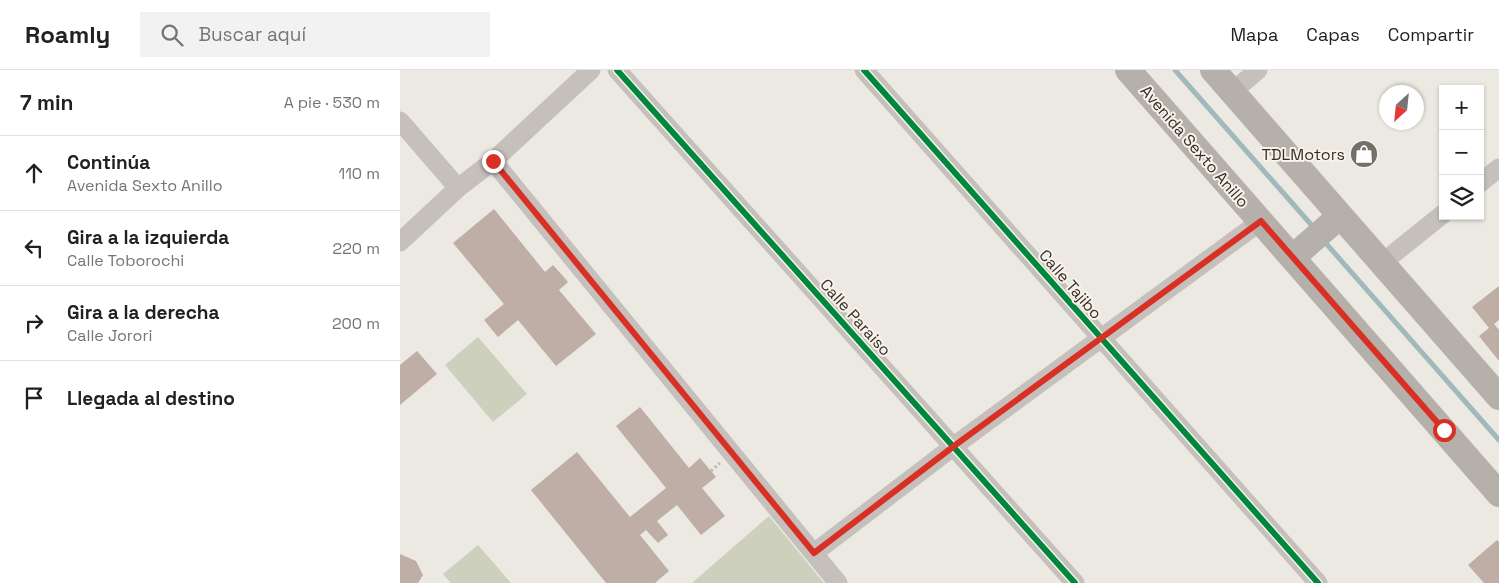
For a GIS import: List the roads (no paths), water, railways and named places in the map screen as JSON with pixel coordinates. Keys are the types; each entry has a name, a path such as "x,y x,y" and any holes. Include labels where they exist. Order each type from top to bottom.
{"main road":[{"name":"Avenida Sexto Anillo","path":"1128,70 1261,221 1318,236 1382,263 1499,397"},
{"name":"Avenida Sexto Anillo","path":"1213,70 1232,92 1318,236 1499,494"}],"street":[{"path":"400,242 458,188 493,161 591,70"},
{"name":"Calle Paraiso","path":"617,70 1075,583"},
{"name":"Calle Tajibo","path":"864,70 1318,583"},
{"path":"1232,92 1258,70"},
{"path":"400,121 458,188"},
{"path":"493,161 838,583"},
{"path":"1484,180 1499,168"},
{"path":"1382,263 1439,217"},
{"path":"814,553 1100,337 1261,221"}],"waterway":[{"path":"1175,70 1315,229"},
{"path":"1323,240 1499,440"}],"place":[{"name":"TDLMotors","path":"1364,154"}]}
